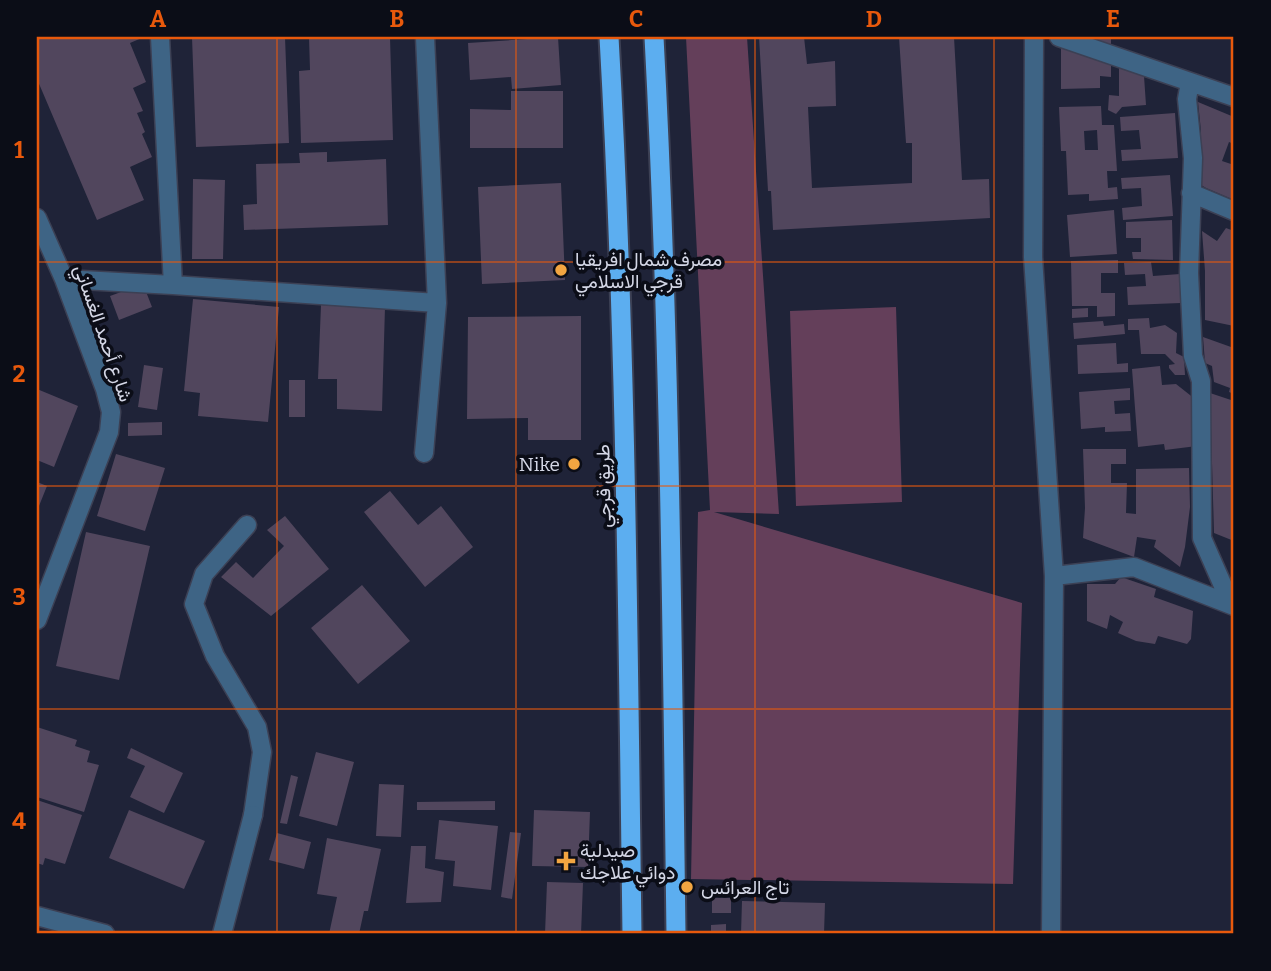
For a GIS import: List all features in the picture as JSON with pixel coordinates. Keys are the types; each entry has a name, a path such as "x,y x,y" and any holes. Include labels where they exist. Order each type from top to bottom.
{"highway":[{"name":"طريق قرجي","path":"609,37 617,182 626,478 632,934"},
{"path":"654,37 662,173 671,518 676,934"}],"street":[{"path":"160,37 173,285"},
{"path":"424,453 437,303 425,37"},
{"path":"1034,37 1034,257 1054,576 1051,934"},
{"path":"1059,37 1234,97"},
{"path":"1190,82 1187,99 1193,158 1189,273 1193,356 1201,382 1202,538 1232,605"},
{"path":"1191,193 1234,211"},
{"name":"شارع أحمد الغساني","path":"37,218 64,279 111,412 109,432 37,620"},
{"path":"64,279 437,303"},
{"path":"222,934 253,815 262,752 257,727 215,656 194,604 204,575 247,525"},
{"path":"1054,576 1134,567 1232,605"},
{"path":"37,916 105,934"}],"shaded area":[{"path":"686,37 747,37 779,514 714,512 1022,603 1013,884 691,879 698,512 710,510"},
{"path":"896,307 902,502 796,506 790,311"}],"building":[{"path":"37,37 144,37 130,43 146,82 133,88 143,111 137,113 145,132 142,134 152,157 130,167 144,200 97,220 37,79"},
{"path":"192,37 285,37 289,143 196,147"},
{"path":"309,37 390,37 393,140 301,143 299,71 310,70"},
{"path":"558,37 561,85 512,89 511,77 470,80 468,43"},
{"path":"759,37 804,37 807,64 835,61 836,106 808,107 812,188 912,183 912,143 906,143 899,37 954,37 962,180 989,179 990,218 773,230 771,191 768,191"},
{"path":"1061,37 1111,37 1111,77 1100,76 1100,88 1061,89"},
{"path":"1119,66 1144,76 1146,105 1122,107 1116,114 1108,110 1109,95 1119,96"},
{"path":"511,91 563,91 563,148 470,148 470,109 511,110"},
{"path":"1198,102 1234,117 1234,144 1229,142 1222,161 1234,165 1234,200 1201,185"},
{"path":"1101,106 1102,125 1114,125 1117,171 1107,171 1108,188 1117,187 1118,199 1089,201 1089,194 1068,195 1066,151 1061,151 1059,107","holes":["1097,130 1098,150 1085,150 1084,131"]},
{"path":"1175,113 1178,158 1122,161 1121,150 1141,149 1139,130 1121,131 1120,117"},
{"path":"327,152 327,162 386,159 388,225 244,230 243,205 257,204 256,164 300,163 299,153"},
{"path":"1170,175 1173,216 1123,220 1122,208 1142,206 1141,188 1122,189 1121,178"},
{"path":"193,179 225,180 223,259 192,259"},
{"path":"561,183 565,280 482,284 478,187"},
{"path":"1114,210 1117,254 1070,257 1067,215"},
{"path":"1172,220 1173,260 1133,259 1132,252 1141,252 1141,238 1126,238 1126,222"},
{"path":"1226,228 1234,231 1234,326 1205,320 1202,231 1217,241"},
{"path":"1118,260 1118,273 1101,273 1101,293 1115,293 1115,316 1097,317 1097,306 1072,306 1071,261"},
{"path":"1151,262 1153,276 1180,274 1181,303 1128,305 1127,287 1146,286 1145,274 1125,275 1124,263"},
{"path":"143,284 152,307 119,320 110,296"},
{"path":"193,299 279,307 268,422 198,416 200,393 184,391"},
{"path":"321,305 385,307 382,411 337,409 337,379 318,379"},
{"path":"1088,308 1088,317 1072,318 1072,309"},
{"path":"581,316 581,440 528,440 528,418 467,419 468,317"},
{"path":"1149,318 1150,328 1165,325 1177,333 1176,353 1184,357 1185,375 1175,375 1169,365 1175,364 1165,354 1141,354 1139,330 1128,330 1128,319"},
{"path":"1103,321 1104,326 1124,324 1125,334 1074,339 1073,323"},
{"path":"1203,337 1231,347 1234,338 1234,394 1229,392 1230,388 1214,382 1212,366 1205,363"},
{"path":"1116,343 1117,364 1128,363 1128,372 1078,374 1077,345"},
{"path":"144,365 163,368 157,410 138,407"},
{"path":"1160,366 1162,385 1176,384 1195,399 1197,446 1165,450 1164,444 1138,447 1132,369"},
{"path":"289,380 305,380 305,417 289,417"},
{"path":"1130,388 1130,400 1114,401 1115,414 1130,413 1131,431 1105,432 1105,427 1081,429 1079,392"},
{"path":"37,389 78,406 54,467 37,460"},
{"path":"1210,393 1234,401 1234,541 1214,533"},
{"path":"162,422 162,435 128,436 128,423"},
{"path":"1083,449 1126,449 1126,464 1111,464 1111,483 1127,483 1126,513 1136,514 1136,469 1189,468 1190,507 1180,567 1154,547 1156,540 1137,537 1134,557 1083,538"},
{"path":"116,454 165,468 145,531 97,516"},
{"path":"37,482 47,486 37,511"},
{"path":"390,491 418,525 441,506 473,547 425,587 364,512"},
{"path":"285,516 329,569 271,616 221,577 236,562 253,578 284,546 267,530"},
{"path":"86,532 150,546 119,680 56,666"},
{"path":"1121,577 1156,589 1154,597 1193,611 1191,639 1187,644 1158,636 1155,644 1136,641 1118,633 1123,622 1110,615 1107,629 1087,621 1087,584 1115,584"},
{"path":"362,585 410,641 358,684 311,628"},
{"path":"37,727 77,740 75,746 90,751 87,762 99,765 84,812 37,797"},
{"path":"131,748 183,773 164,813 130,797 145,766 127,758"},
{"path":"316,752 354,762 337,826 299,816"},
{"path":"291,775 298,777 287,824 280,823"},
{"path":"379,784 404,785 401,837 376,836"},
{"path":"37,800 82,815 65,864 45,858 43,865 37,863"},
{"path":"495,801 495,810 417,810 417,802"},
{"path":"129,810 205,841 184,889 109,858"},
{"path":"534,810 590,812 588,867 532,866"},
{"path":"439,820 498,826 491,890 453,886 455,861 435,859"},
{"path":"510,832 521,833 512,899 501,897"},
{"path":"277,833 311,842 304,869 269,860"},
{"path":"327,838 381,849 368,911 364,911 359,934 329,934 337,897 317,894"},
{"path":"411,846 426,846 425,868 444,872 441,902 406,903"},
{"path":"547,882 583,883 581,934 545,934"},
{"path":"712,898 731,898 731,913 712,913"},
{"path":"742,901 825,903 824,934 741,934"},
{"path":"726,924 726,934 711,934 711,925"}],"place":[{"name":"مصرف شمال افريقيا قرجي الاسلامي","path":"561,270"},
{"name":"Nike","path":"574,464"},
{"name":"صيدلية دوائي علاجك","path":"566,861"},
{"name":"تاج العرائس","path":"687,887"}]}
